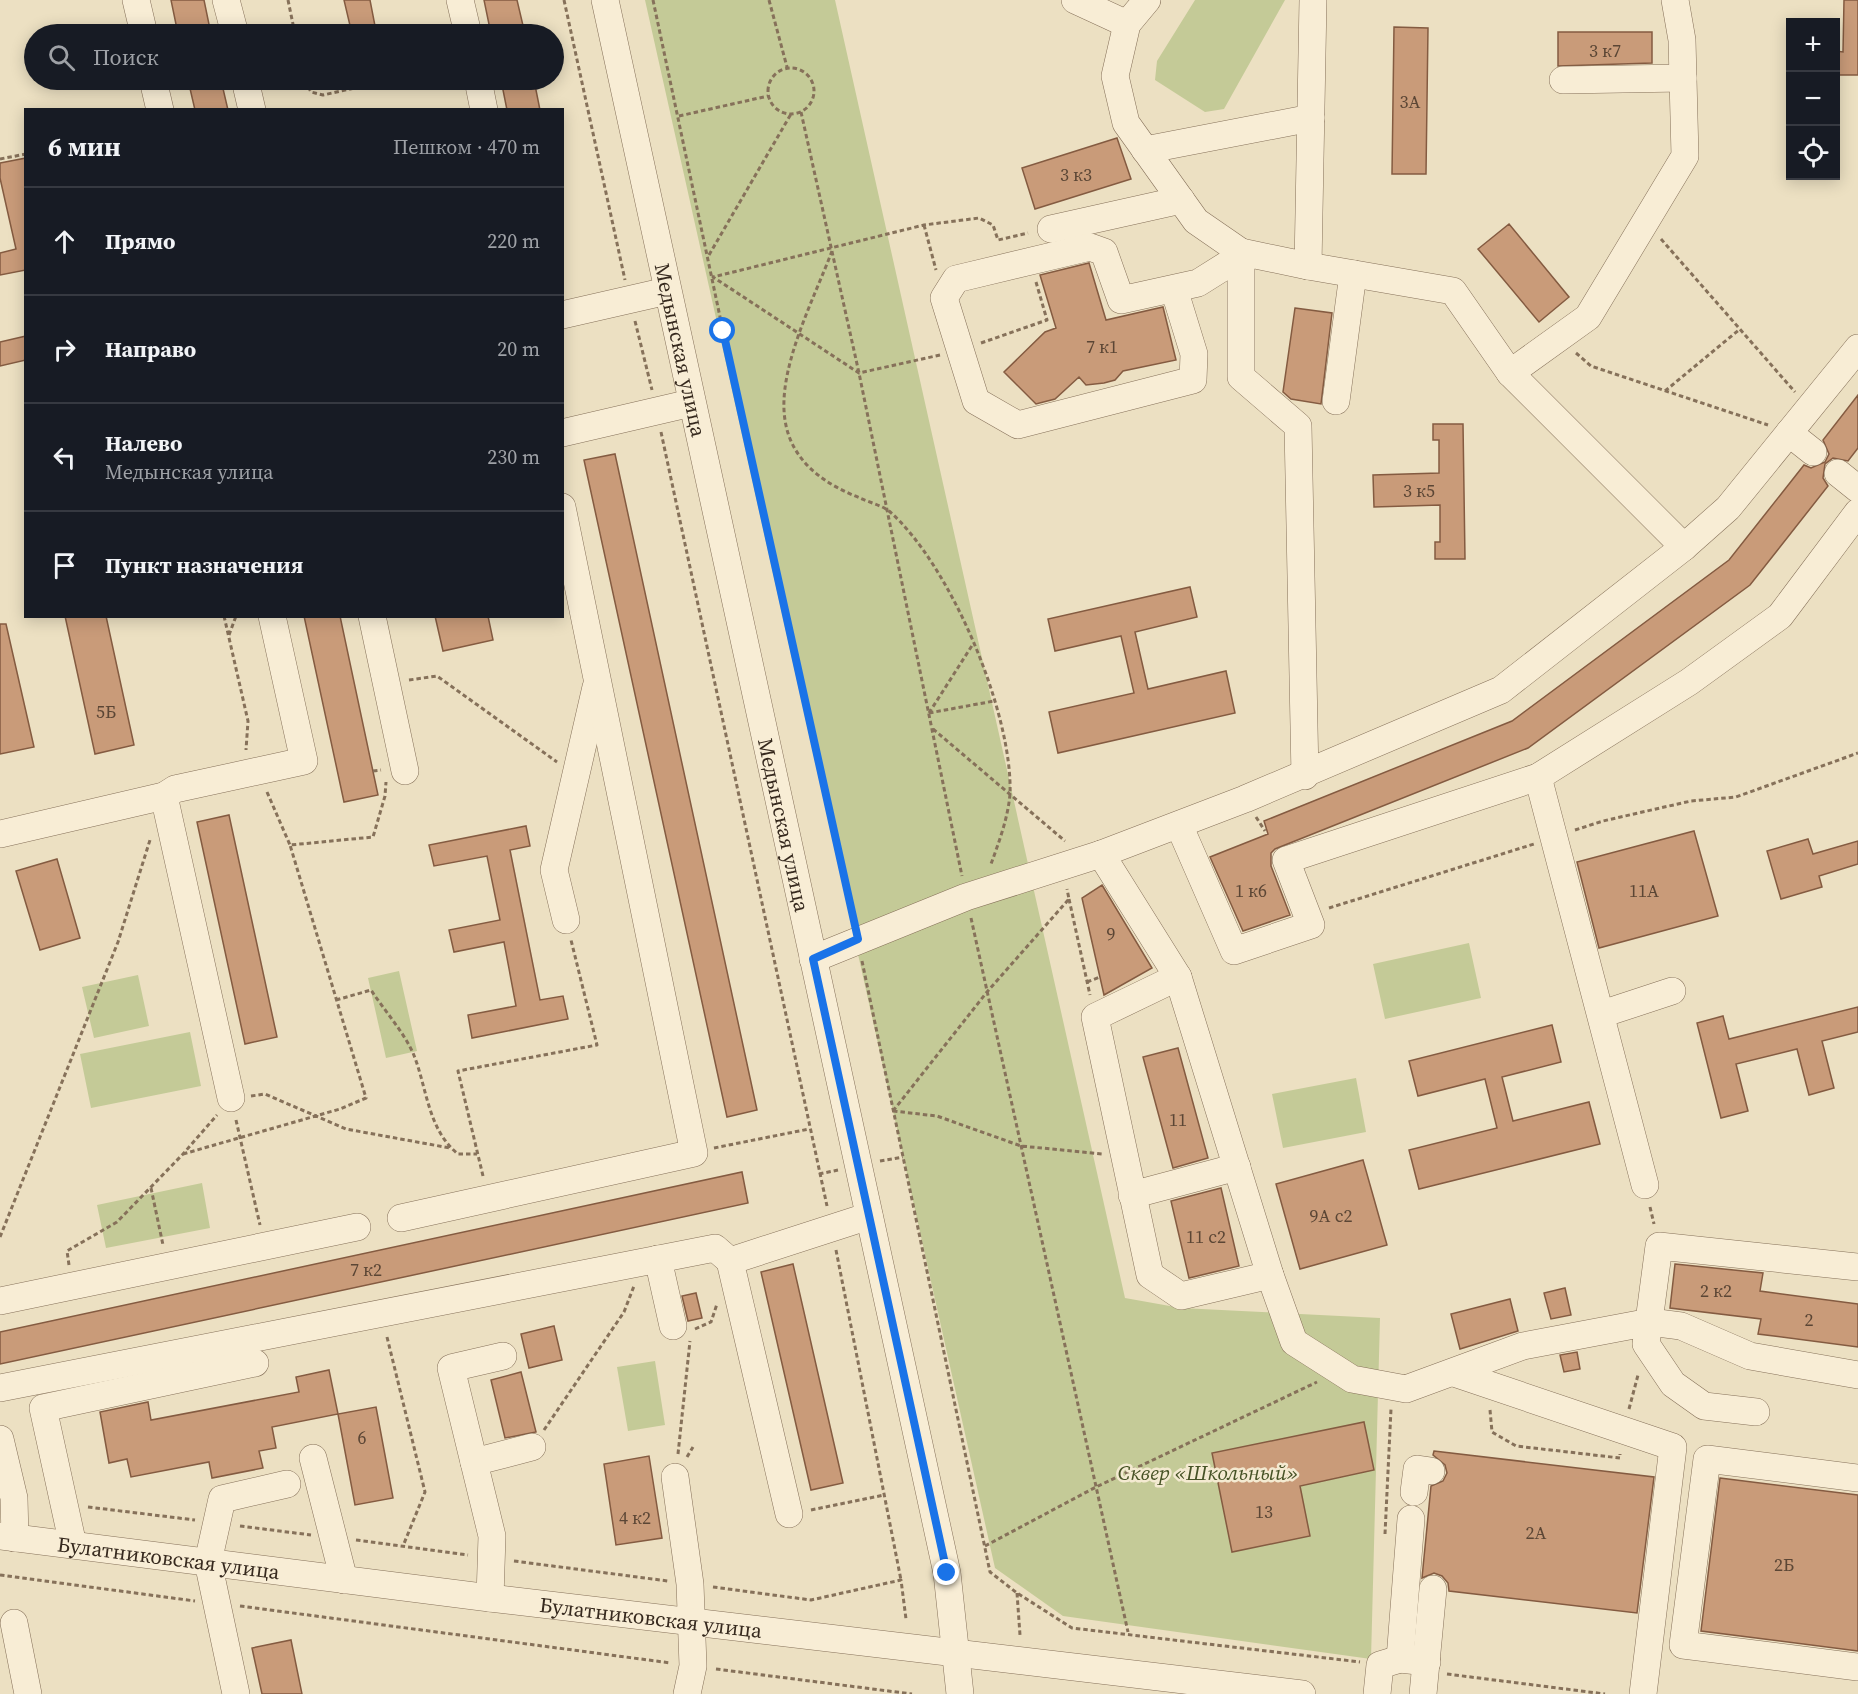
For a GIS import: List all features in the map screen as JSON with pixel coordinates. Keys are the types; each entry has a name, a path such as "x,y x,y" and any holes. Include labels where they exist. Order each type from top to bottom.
{"street":[{"path":"136,0 142,24"},
{"path":"226,0 232,24"},
{"path":"460,0 466,24"},
{"name":"Медынская улица","path":"604,0 947,1573 960,1694"},
{"path":"1075,0 1127,24"},
{"path":"1147,0 1127,24 1115,75 1126,123 1196,221 1241,254 1453,291 1510,373 1684,547"},
{"path":"1308,266 1313,0"},
{"path":"1510,373 1588,318 1685,156 1682,40 1675,0"},
{"path":"1563,80 1683,78"},
{"path":"155,90 160,108"},
{"path":"247,90 252,108"},
{"path":"480,90 484,108"},
{"path":"1145,150 1311,118"},
{"path":"1051,229 1181,200"},
{"path":"1174,289 1194,354 1193,380 1018,425 976,401 944,298 956,279 1090,247 1104,252 1121,300 1198,284 1241,254"},
{"path":"1241,254 1241,377 1298,426 1305,776"},
{"path":"1336,401 1353,274"},
{"path":"564,315 667,291"},
{"path":"813,959 1065,854 1101,854 1305,776 1501,690 1684,547 1728,508 1858,348"},
{"path":"564,433 691,403"},
{"path":"1789,433 1813,452"},
{"path":"1179,825 1234,951 1311,926 1286,861 1538,777 1689,682 1780,616 1858,512"},
{"path":"400,1218 694,1153 564,516"},
{"path":"0,834 164,796 175,789 252,762 304,761 272,618"},
{"path":"372,618 386,684 395,774"},
{"path":"566,920 554,870 598,677"},
{"path":"1538,777 1556,837 1645,1185"},
{"path":"164,796 231,1098"},
{"path":"1101,854 1178,977 1270,1275 1294,1342 1352,1379 1406,1389 1523,1346 1648,1333 1681,1326 1750,1356 1858,1375"},
{"path":"1178,977 1095,1017 1150,1275 1181,1296 1270,1275"},
{"path":"1602,1014 1672,991"},
{"path":"1132,1195 1237,1167"},
{"path":"730,1261 869,1216"},
{"path":"0,1301 357,1227"},
{"path":"1756,1412 1704,1406 1673,1384 1648,1333 1659,1246 1858,1267"},
{"path":"0,1388 715,1248 730,1261 789,1514"},
{"path":"651,1261 673,1326"},
{"path":"490,1598 492,1536 451,1368 503,1356"},
{"path":"73,1545 43,1408 255,1363"},
{"path":"1454,1372 1673,1446 1643,1694"},
{"path":"0,1439 14,1498 8,1537"},
{"path":"474,1462 532,1447"},
{"path":"313,1458 344,1580"},
{"path":"1858,1478 1707,1459 1683,1646 1858,1667"},
{"path":"1414,1492 1418,1469 1431,1471"},
{"path":"675,1477 690,1584 693,1666 691,1688 687,1694"},
{"path":"236,1694 208,1562 222,1499 287,1484"},
{"path":"1377,1694 1390,1662 1412,1519"},
{"name":"Булатниковская улица","path":"8,1537 490,1598 956,1653 1222,1689 1302,1694"},
{"path":"1390,1662 1425,1676 1433,1589"},
{"path":"14,1623 28,1694"}],"path":[{"path":"288,0 293,24"},
{"path":"564,0 629,300 657,412 832,1228 902,1580"},
{"path":"653,0 858,939 990,1572 1017,1593 1072,1628 1390,1662"},
{"path":"769,0 787,68"},
{"path":"787,68 804,70 812,80 815,92 811,104 801,112 791,114 781,112 772,105 768,96 768,85 773,75 787,68"},
{"path":"310,90 323,95 346,90"},
{"path":"678,116 768,96"},
{"path":"708,256 791,114"},
{"path":"0,159 24,154"},
{"path":"712,277 832,250 924,225 979,218 993,225 998,240 1051,229"},
{"path":"1646,222 1809,408"},
{"path":"924,225 944,298"},
{"path":"832,250 801,335 784,398 785,422 794,447 806,466 820,478 842,491 887,510 926,553 948,586 994,701 1005,746 1010,794 1004,826 989,872"},
{"path":"712,277 859,373 960,350 1047,320 1035,277"},
{"path":"1665,391 1740,329"},
{"path":"1558,339 1591,366 1789,433"},
{"path":"183,1154 316,1116 366,1098 290,845 252,762 248,721 224,618"},
{"path":"228,637 235,618"},
{"path":"973,644 929,713 994,701"},
{"path":"386,684 437,676 551,756 575,777"},
{"path":"932,727 1010,794 1065,854 1069,900 1095,1017"},
{"path":"1307,915 1603,821 1680,803 1736,797 1858,753"},
{"path":"290,845 373,837 385,796 395,774"},
{"path":"0,1237 118,942 153,830"},
{"path":"893,1112 987,992 1069,900"},
{"path":"488,1198 458,1071 597,1045 566,920"},
{"path":"1087,982 1100,977"},
{"path":"336,1000 371,990 413,1052 437,1125 450,1148 458,1154 477,1154"},
{"path":"71,1286 67,1251 117,1222 183,1154 231,1098 265,1094 346,1129 450,1148"},
{"path":"231,1098 265,1246"},
{"path":"893,1112 937,1116 1021,1146 1124,1157"},
{"path":"734,1144 809,1129"},
{"path":"1645,1185 1659,1246"},
{"path":"151,1188 167,1266"},
{"path":"532,1447 624,1312 651,1261"},
{"path":"675,1477 692,1330 711,1322 717,1302"},
{"path":"1488,1384 1492,1432 1516,1446 1620,1458 1624,1430 1648,1333"},
{"path":"378,1339 389,1336 425,1492 403,1546"},
{"path":"985,1546 1096,1487 1341,1371"},
{"path":"1385,1537 1392,1386"},
{"path":"789,1514 885,1495"},
{"path":"0,1575 912,1694"},
{"path":"1017,1593 1020,1635"},
{"path":"1425,1676 1605,1694"}],"green space":[{"name":"Сквер «Школьный»","path":"645,0 835,0 1125,1298 1181,1308 1380,1318 1371,1659 1063,1616 995,1568"},
{"path":"1195,0 1285,0 1224,109 1205,112 1155,80 1157,61"},
{"path":"1469,943 1481,998 1385,1019 1373,964"},
{"path":"399,971 417,1051 386,1058 368,978"},
{"path":"138,975 149,1026 94,1038 82,987"},
{"path":"190,1032 201,1086 91,1108 80,1054"},
{"path":"1356,1078 1366,1132 1283,1148 1272,1094"},
{"path":"202,1183 210,1228 106,1248 97,1205"},
{"path":"655,1361 665,1425 628,1431 617,1367"}],"building":[{"path":"171,0 204,0 209,24 176,24"},
{"path":"344,0 370,0 375,24 350,24"},
{"path":"484,0 517,0 523,24 489,24"},
{"path":"1844,0 1858,0 1858,75 1840,75 1840,52 1843,52"},
{"path":"1394,27 1428,28 1426,174 1392,174"},
{"path":"1558,32 1652,32 1652,63 1558,66"},
{"path":"190,90 223,90 228,108 195,108"},
{"path":"503,90 536,90 540,108 507,108"},
{"path":"1117,138 1131,179 1035,209 1022,168"},
{"path":"24,158 24,270 0,275 0,253 16,249 0,178 0,163"},
{"path":"1509,224 1569,297 1539,322 1478,249"},
{"path":"1089,263 1106,320 1163,307 1176,360 1123,371 1115,380 1104,383 1086,385 1079,377 1055,399 1036,404 1004,372 1045,332 1056,328 1040,275"},
{"path":"1295,308 1332,313 1321,404 1291,399 1283,392"},
{"path":"24,336 24,360 0,366 0,342"},
{"path":"1858,395 1858,448 1848,461 1833,458 1825,464 1823,478 1828,486 1750,585 1528,748 1275,849 1271,853 1271,866 1290,915 1243,931 1210,857 1268,834 1264,821 1512,721 1729,560 1804,465 1811,468 1825,462 1829,454 1823,440"},
{"path":"1433,424 1463,424 1465,559 1435,559 1435,542 1440,542 1440,505 1374,507 1373,475 1439,473 1439,440 1433,440"},
{"path":"615,454 757,1110 727,1117 584,460"},
{"path":"1190,587 1197,617 1135,632 1148,689 1226,671 1235,713 1058,753 1049,712 1134,693 1121,636 1055,651 1048,619"},
{"path":"65,618 106,618 134,745 95,754"},
{"path":"304,618 340,618 378,795 344,802"},
{"path":"435,618 488,618 493,640 443,651"},
{"path":"0,624 6,624 34,747 0,754"},
{"path":"229,815 277,1037 245,1044 197,822"},
{"path":"526,826 530,846 510,850 540,1000 563,996 568,1019 472,1038 468,1015 516,1006 504,942 454,952 449,930 500,920 487,856 434,866 429,845"},
{"path":"1694,831 1718,916 1599,948 1577,862"},
{"path":"1808,839 1813,854 1858,841 1858,864 1819,876 1822,887 1781,899 1767,851"},
{"path":"57,859 80,938 40,950 16,871"},
{"path":"1102,885 1152,968 1104,995 1082,898"},
{"path":"1858,1007 1858,1032 1822,1041 1834,1088 1809,1095 1797,1049 1736,1064 1748,1111 1721,1118 1697,1023 1723,1016 1729,1039"},
{"path":"1552,1025 1561,1062 1502,1077 1513,1121 1589,1102 1600,1144 1419,1189 1409,1150 1497,1128 1485,1079 1418,1096 1409,1061"},
{"path":"1178,1048 1208,1158 1173,1168 1143,1057"},
{"path":"1363,1160 1387,1245 1300,1269 1276,1184"},
{"path":"742,1172 748,1203 0,1364 0,1332"},
{"path":"1221,1188 1239,1266 1189,1278 1171,1201"},
{"path":"793,1264 843,1483 811,1490 761,1272"},
{"path":"1675,1264 1763,1273 1760,1291 1858,1304 1858,1347 1758,1334 1761,1319 1670,1308"},
{"path":"1565,1288 1571,1315 1551,1319 1544,1293"},
{"path":"696,1293 702,1318 688,1321 682,1296"},
{"path":"1510,1299 1518,1331 1460,1349 1451,1314"},
{"path":"554,1326 562,1360 529,1368 521,1334"},
{"path":"1577,1352 1580,1369 1564,1372 1560,1355"},
{"path":"329,1370 338,1414 272,1427 276,1448 259,1451 263,1468 212,1478 209,1462 131,1477 127,1459 109,1463 100,1412 148,1402 151,1420 299,1392 296,1377"},
{"path":"521,1372 536,1432 505,1438 491,1380"},
{"path":"376,1407 393,1498 355,1505 338,1414"},
{"path":"1364,1422 1374,1470 1300,1486 1310,1536 1232,1552 1212,1453"},
{"path":"1434,1451 1654,1477 1637,1613 1449,1591 1448,1583 1442,1576 1434,1573 1422,1578 1431,1486 1443,1481 1447,1473 1445,1465 1433,1455"},
{"path":"649,1456 662,1538 616,1545 604,1464"},
{"path":"1720,1478 1858,1495 1858,1651 1701,1631"},
{"path":"291,1640 302,1694 262,1694 252,1648"}],"route":[{"path":"723,331 858,939 813,959 947,1573"}]}
